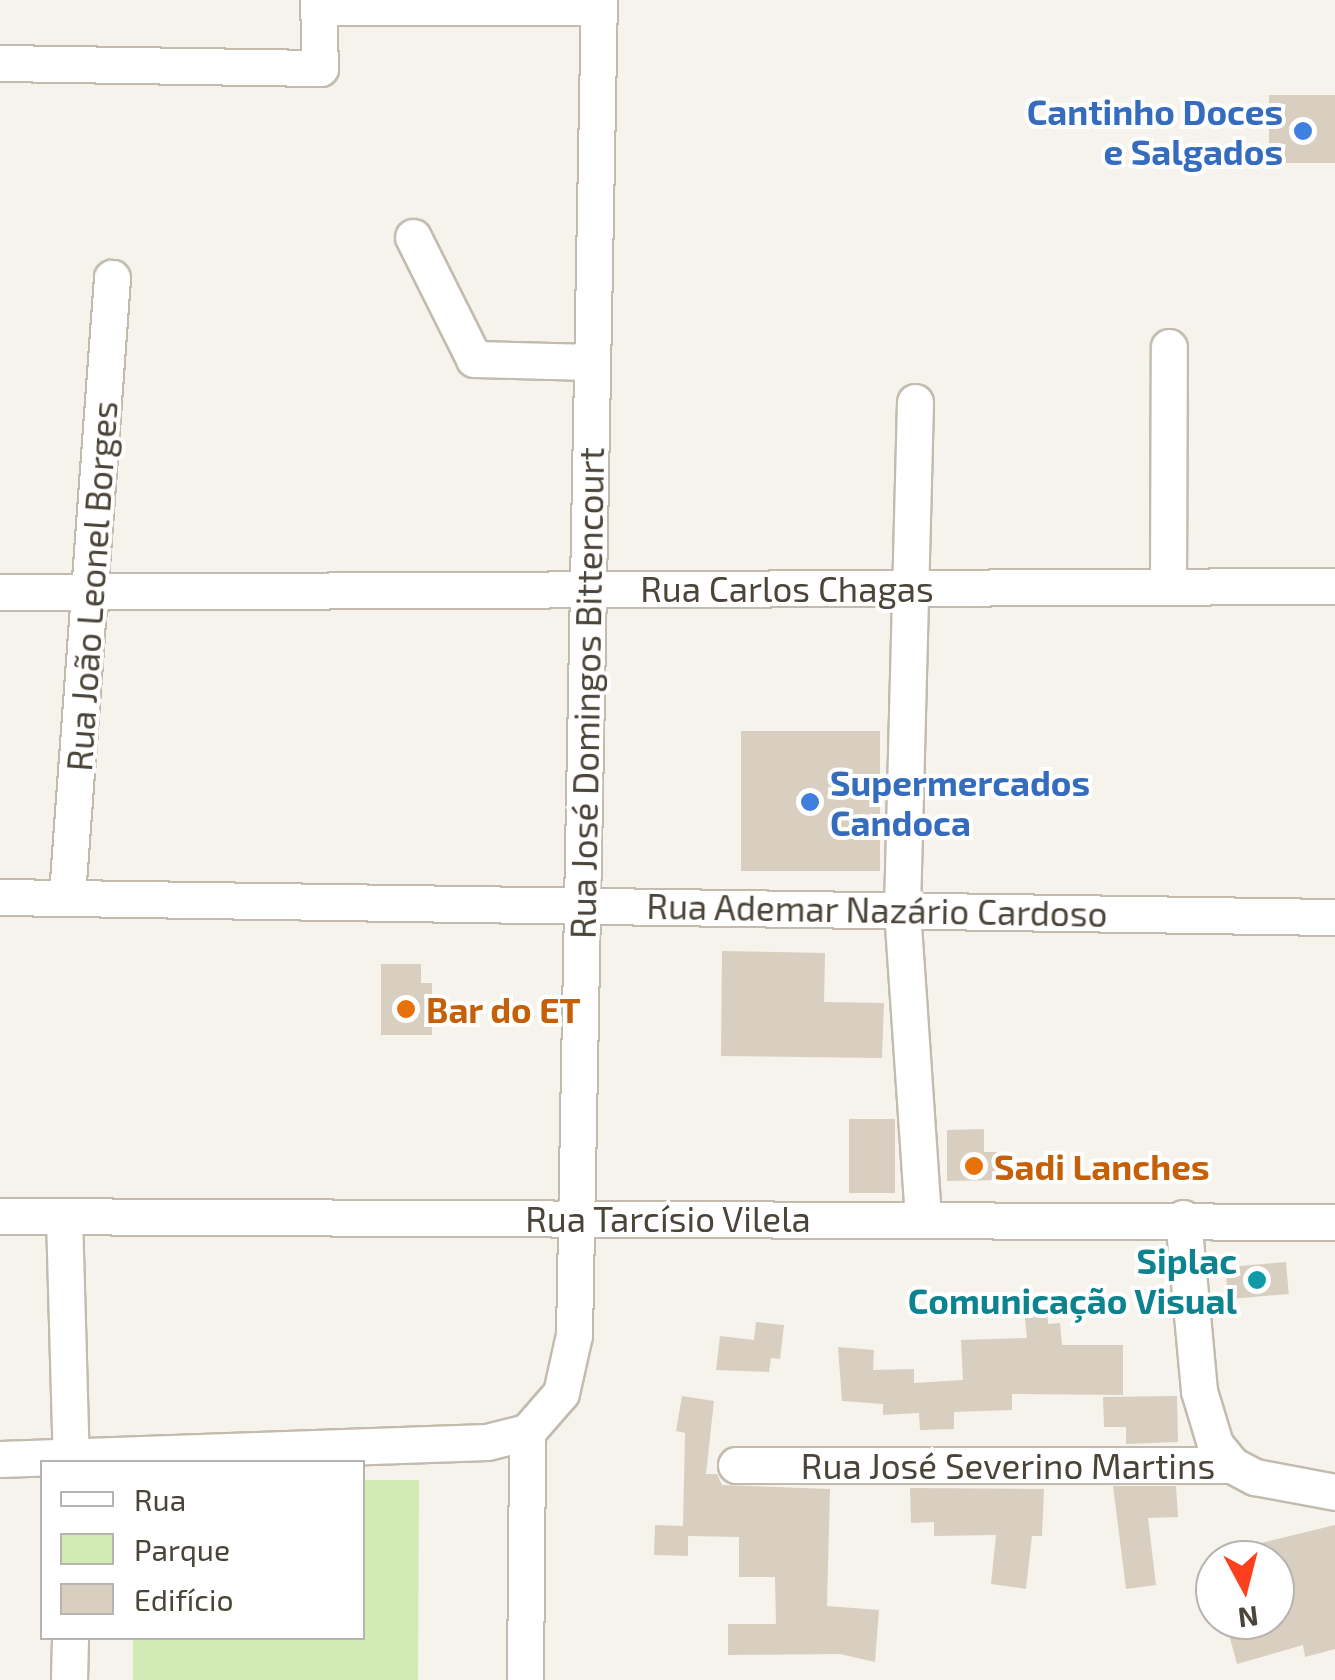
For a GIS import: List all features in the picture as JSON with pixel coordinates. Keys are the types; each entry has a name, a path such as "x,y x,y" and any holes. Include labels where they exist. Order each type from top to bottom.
{"street":[{"path":"0,64 320,68 318,4 599,4"},
{"name":"Rua José Domingos Bittencourt","path":"527,1432 561,1393 571,1361 599,4"},
{"path":"413,236 474,360 592,362"},
{"name":"Rua João Leonel Borges","path":"67,895 93,592 112,278"},
{"path":"1168,586 1169,347"},
{"path":"915,402 902,910 923,1218"},
{"name":"Rua Carlos Chagas","path":"0,592 1335,586"},
{"name":"Rua Ademar Nazário Cardoso","path":"0,896 1335,918"},
{"name":"Rua Tarcísio Vilela","path":"0,1216 1183,1218 1335,1222"},
{"path":"64,1216 71,1460"},
{"path":"1183,1218 1202,1406 1232,1465"},
{"path":"0,1459 71,1460 487,1442 527,1432 525,1680"},
{"name":"Rua José Severino Martins","path":"736,1465 1232,1465 1254,1477 1335,1492"},
{"path":"69,1680 70,1640"}],"green space":[{"path":"365,1480 419,1480 418,1680 133,1680 133,1640 365,1640"}],"building":[{"name":"Cantinho Doces e Salgados","path":"1269,95 1335,95 1335,163 1269,163"},
{"name":"Supermercados Candoca","path":"741,731 880,731 880,871 741,871"},
{"path":"722,951 825,953 824,1002 884,1003 882,1058 721,1056"},
{"name":"Bar do ET","path":"381,964 421,964 421,983 432,983 432,1035 381,1035"},
{"path":"849,1119 895,1119 895,1193 849,1193"},
{"name":"Sadi Lanches","path":"984,1129 984,1152 1000,1152 1000,1180 947,1181 947,1130"},
{"name":"Siplac Comunicação Visual","path":"1286,1262 1289,1294 1228,1299 1225,1267"},
{"path":"1047,1308 1048,1324 1060,1323 1062,1345 1123,1345 1123,1395 1012,1394 1012,1410 954,1412 954,1429 920,1430 919,1413 883,1415 883,1404 842,1401 838,1347 874,1350 873,1370 914,1369 914,1383 963,1380 961,1340 1027,1338 1024,1310"},
{"path":"756,1322 784,1325 780,1359 771,1358 769,1372 716,1370 720,1336 754,1340"},
{"path":"682,1396 714,1401 706,1474 717,1474 722,1485 830,1489 827,1606 879,1610 875,1662 840,1654 728,1655 728,1624 776,1624 775,1577 739,1577 739,1537 688,1536 688,1556 654,1555 655,1525 683,1526 685,1433 676,1431"},
{"path":"1177,1396 1178,1442 1126,1444 1126,1427 1104,1427 1103,1397"},
{"path":"1113,1486 1176,1486 1178,1517 1148,1518 1156,1585 1126,1589"},
{"path":"910,1488 1044,1489 1042,1536 1032,1536 1026,1589 991,1584 996,1535 934,1536 934,1522 911,1523"},
{"path":"1335,1525 1335,1649 1305,1657 1303,1645 1237,1664 1230,1640 1295,1640 1295,1540 1273,1540"}],"place":[{"name":"Cantinho Doces e Salgados","path":"1303,131"},
{"name":"Supermercados Candoca","path":"810,802"},
{"name":"Bar do ET","path":"406,1009"},
{"name":"Sadi Lanches","path":"974,1166"},
{"name":"Siplac Comunicação Visual","path":"1257,1280"}]}
